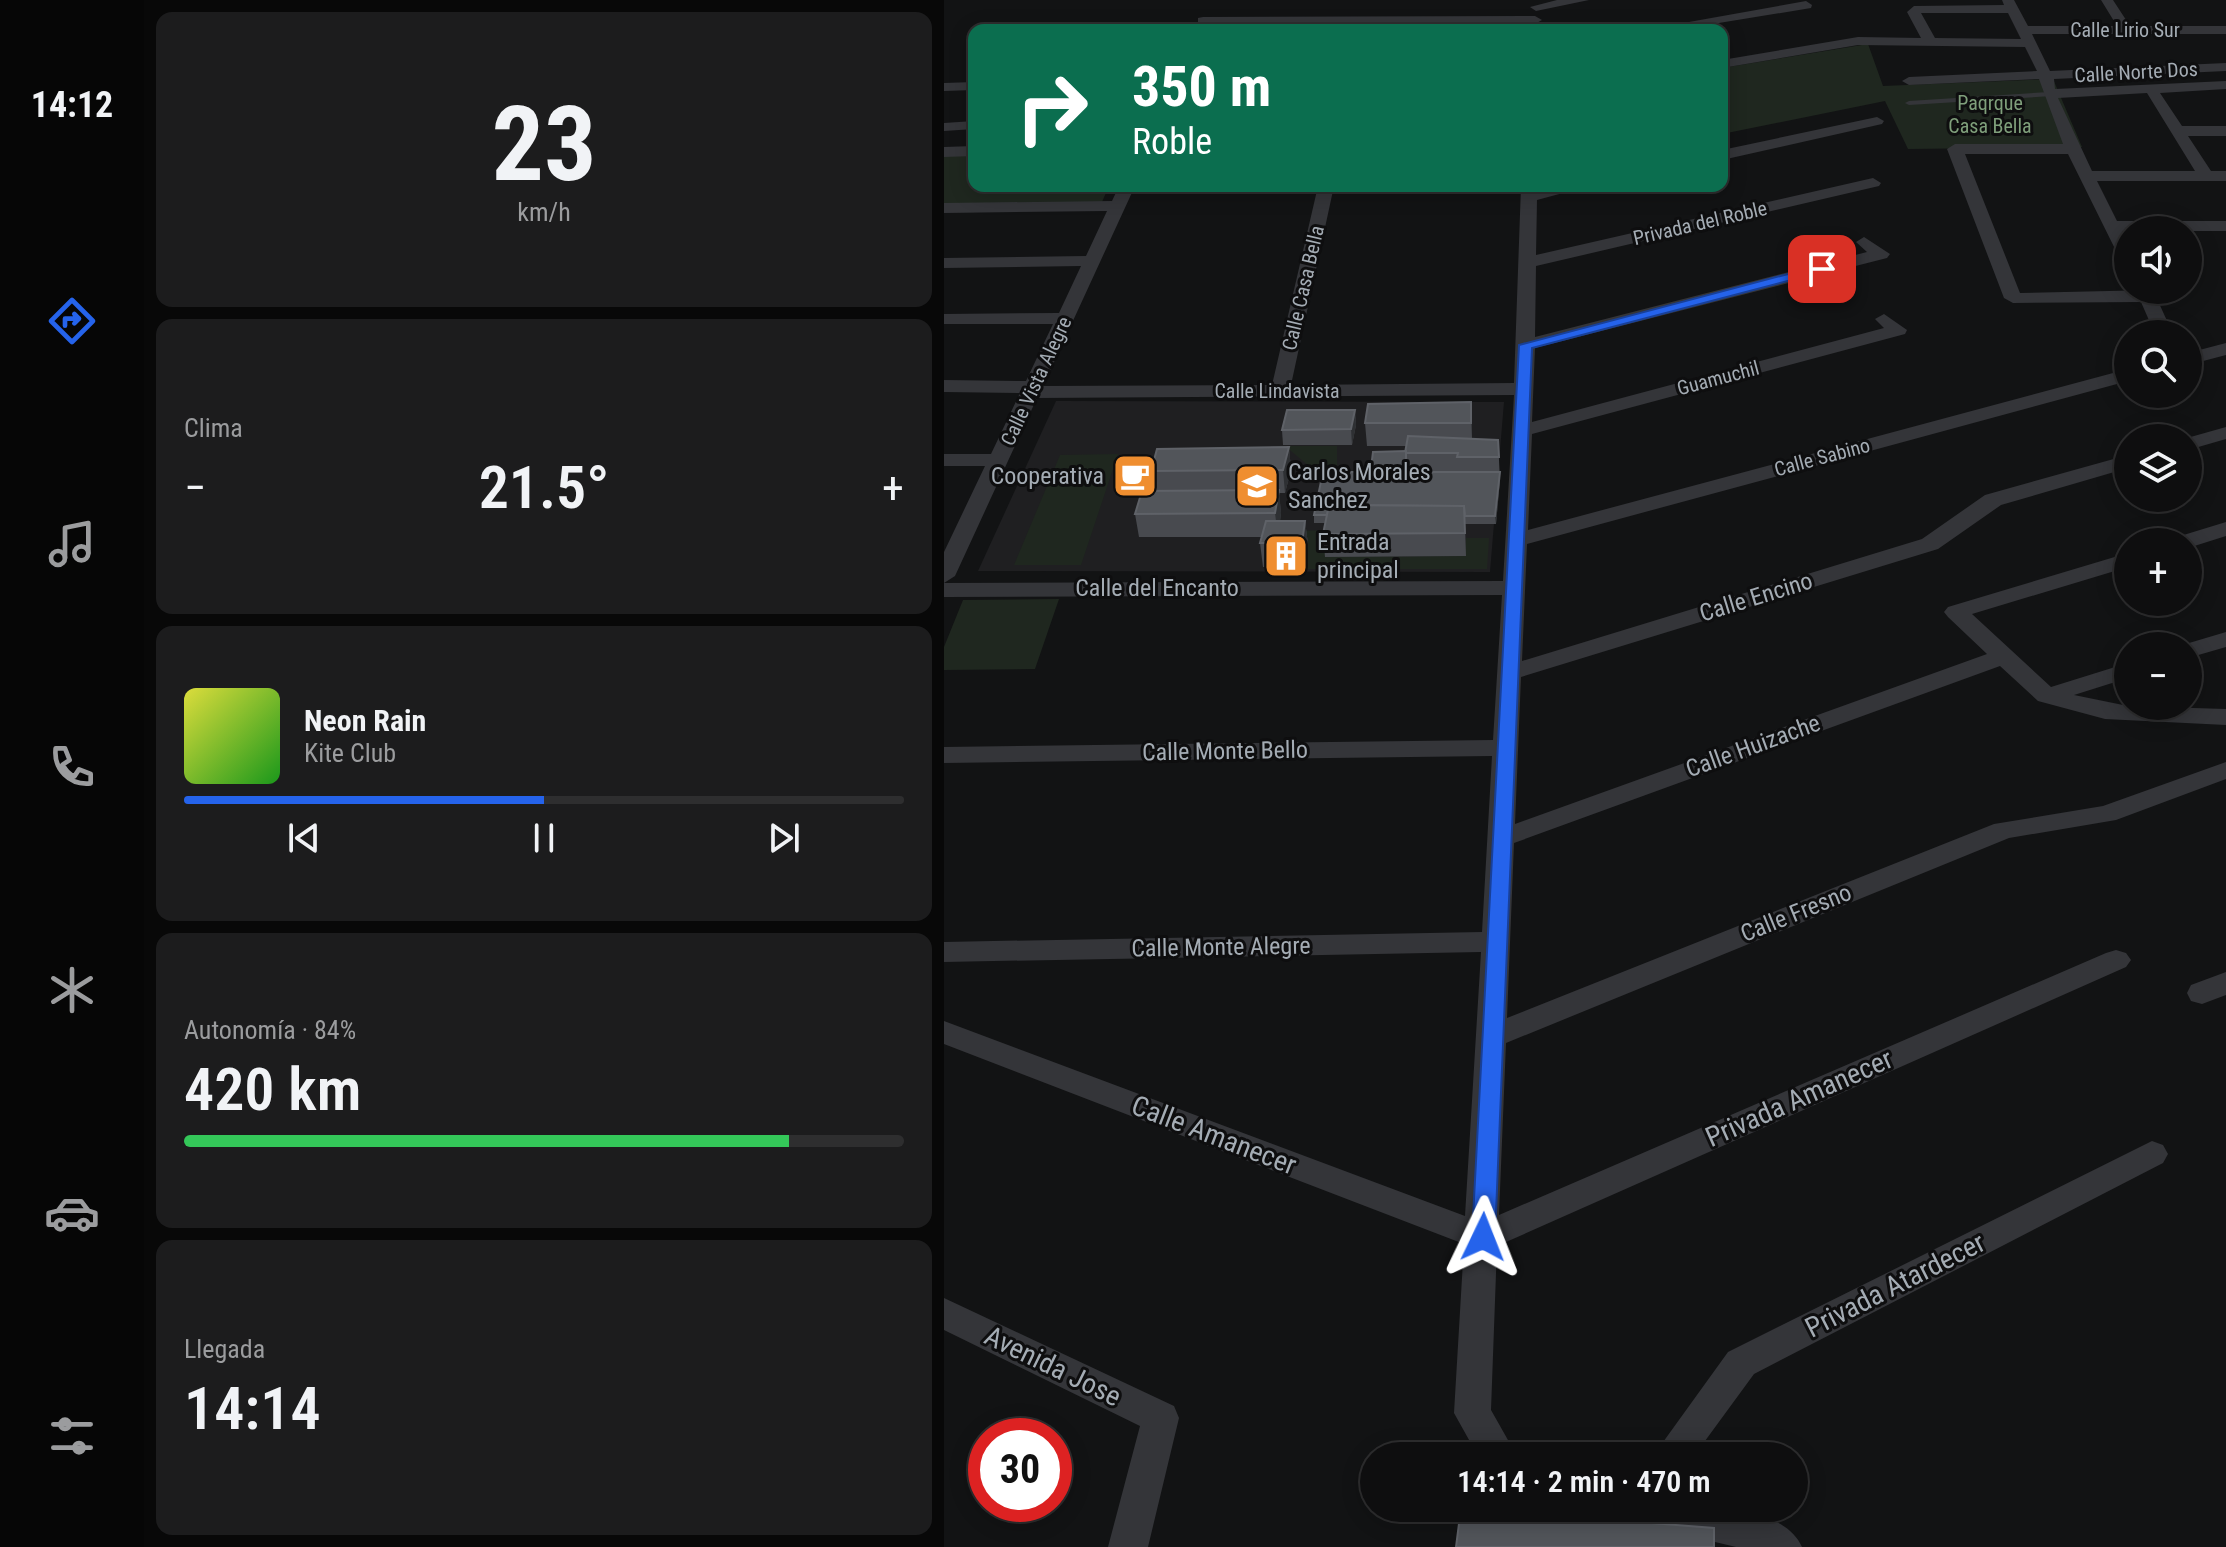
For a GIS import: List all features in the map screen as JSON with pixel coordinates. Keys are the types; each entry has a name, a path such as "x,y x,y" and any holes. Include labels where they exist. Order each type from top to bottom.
{"street":[{"path":"1204,21 1377,20 1535,14 1583,0"},
{"path":"2107,0 2126,30"},
{"path":"1688,24 1806,5"},
{"path":"1930,41 1914,12 1919,9 2010,5 2046,76 2049,94 2114,232"},
{"name":"Calle Lirio Sur","path":"1728,63 1858,41 1930,41 2126,30 2226,30"},
{"name":"Calle Norte Dos","path":"1909,81 2226,67"},
{"name":"Calle Norte Dos","path":"2049,94 2226,85"},
{"path":"944,87 968,86"},
{"path":"2151,89 2206,176"},
{"path":"1728,154 1877,121"},
{"path":"944,127 968,125"},
{"path":"2177,131 2226,131"},
{"path":"2074,149 1955,149 2013,298 2114,295"},
{"path":"944,152 968,151"},
{"path":"2089,176 2226,176"},
{"name":"Privada del Roble","path":"1526,263 1873,183"},
{"name":"Calle Vista Alegre","path":"944,576 951,548 999,460 1124,192"},
{"name":"Calle Casa Bella","path":"1280,391 1325,192"},
{"path":"1490,1442 1472,1413 1526,345 1529,192"},
{"path":"944,208 1118,206"},
{"path":"2111,226 2226,226"},
{"path":"1526,345 1881,254 1864,242"},
{"path":"944,263 1092,261"},
{"path":"944,319 1065,318"},
{"name":"Guamuchil","path":"1521,431 1898,330 1884,319"},
{"path":"2202,355 2226,349"},
{"name":"Calle Sabino","path":"1516,540 2114,379"},
{"name":"Calle Lindavista","path":"944,386 1280,391 1523,389"},
{"path":"2202,440 2226,433"},
{"path":"944,460 999,460"},
{"name":"Calle Encino","path":"1509,673 1930,544 1993,500 2114,465"},
{"path":"2202,537 2226,529"},
{"path":"2114,564 1956,612 2047,696 2105,711 2226,717"},
{"name":"Calle del Encanto","path":"944,590 1514,588"},
{"path":"2202,647 2226,639"},
{"name":"Calle Huizache","path":"1502,838 2004,656"},
{"path":"2047,696 2114,674"},
{"name":"Calle Monte Bello","path":"944,755 1506,748"},
{"name":"Calle Fresno","path":"1492,1036 2004,830 2107,814 2226,770"},
{"name":"Calle Monte Alegre","path":"944,952 1497,942"},
{"name":"Privada Amanecer","path":"1483,1237 2116,960"},
{"name":"Calle Amanecer","path":"944,1032 1483,1237"},
{"name":"Privada Atardecer","path":"1682,1442 1741,1363 2152,1154"},
{"name":"Avenida Jose","path":"944,1313 1161,1418 1128,1547"},
{"path":"1707,1522 1758,1534 1782,1547"}],"lane":[{"path":"1909,103 2049,94"}],"shaded area":[{"name":"Carlos Morales Sanchez","path":"1056,401 1504,402 1490,572 978,571"}],"green space":[{"name":"Paqrque Casa Bella","path":"1868,44 1883,86 2053,79 2082,147 1908,149 1885,101 1728,133 1728,67"},
{"path":"968,154 968,192 1106,192 1102,202 944,205 944,156"},
{"path":"1285,446 1337,446 1337,477 1321,476"},
{"path":"1118,454 1081,565 1014,565 1060,455"},
{"path":"1330,530 1326,557 1465,556 1466,538 1489,538 1487,569 1292,569 1299,531"},
{"path":"1059,599 1035,669 944,670 944,647 963,600"}],"building":[{"path":"1471,402 1471,423 1365,423 1368,404"},
{"path":"1287,410 1355,410 1351,429 1282,430"},
{"path":"1408,436 1498,440 1499,457 1405,453"},
{"path":"1289,447 1283,470 1151,471 1157,449"},
{"path":"1406,451 1406,468 1371,468 1373,452"},
{"path":"1121,464 1148,464 1146,471 1119,472"},
{"path":"1323,472 1500,472 1495,516 1465,516 1464,506 1329,505 1327,515 1314,515"},
{"path":"1279,490 1275,513 1135,514 1142,491"},
{"path":"1329,505 1464,506 1465,533 1323,534"},
{"path":"1266,521 1305,521 1302,543 1260,543"},
{"path":"1459,1522 1638,1522 1714,1528 1714,1547 1456,1547"}],"place":[{"name":"Cooperativa","path":"1135,476"},
{"name":"Carlos Morales Sanchez","path":"1257,486"},
{"name":"Entrada principal","path":"1286,556"}],"route":[{"path":"1483,1237 1526,345 1822,269"}]}
